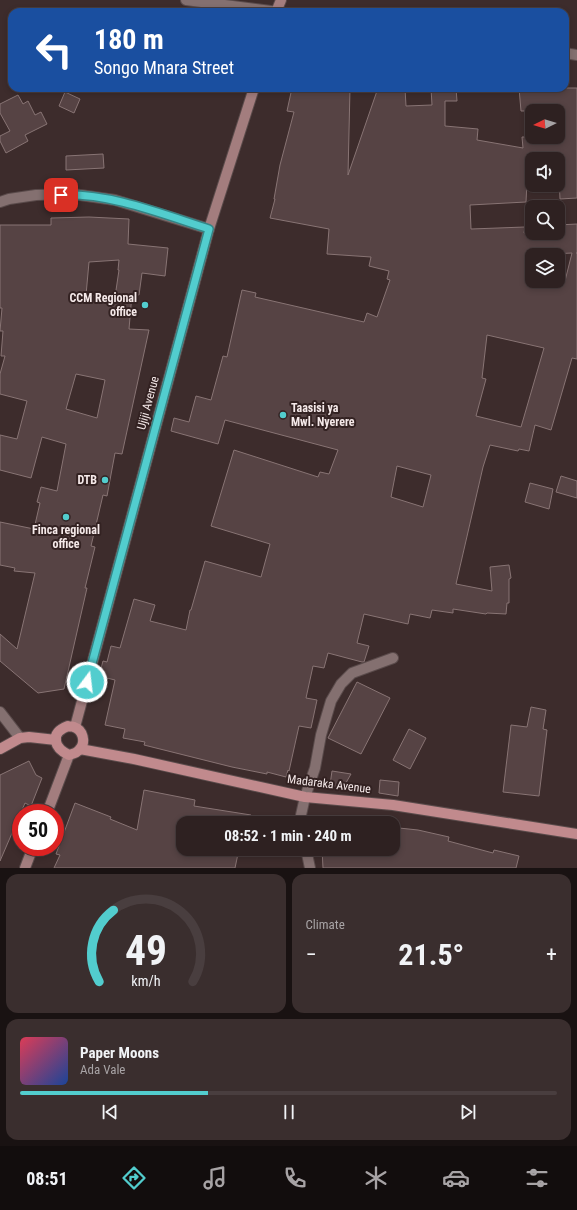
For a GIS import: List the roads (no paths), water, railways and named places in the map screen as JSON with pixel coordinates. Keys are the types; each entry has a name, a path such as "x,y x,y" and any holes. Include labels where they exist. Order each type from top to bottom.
{"main road":[{"name":"Ujiji Avenue","path":"75,727 209,229 253,92"},
{"path":"51,804 70,755 80,749 83,744 83,737 80,731 75,727 68,726 62,729 56,740 57,746 62,751 70,755"},
{"path":"0,749 20,738 29,737 56,740"},
{"name":"Madaraka Avenue","path":"80,749 134,759 305,797 393,805 577,834"},
{"path":"25,868 30,856"}],"street":[{"path":"186,0 247,8"},
{"path":"0,202 9,199 36,195 73,194 115,200 209,229"},
{"path":"301,816 305,797 315,768 321,735 331,701 341,684 352,673 393,658"},
{"path":"0,712 20,738"},
{"path":"307,856 310,868"}],"place":[{"name":"CCM Regional office","path":"145,305"},
{"name":"Taasisi ya Mwl. Nyerere","path":"283,415"},
{"name":"DTB","path":"105,480"},
{"name":"Finca regional office","path":"66,517"}]}
